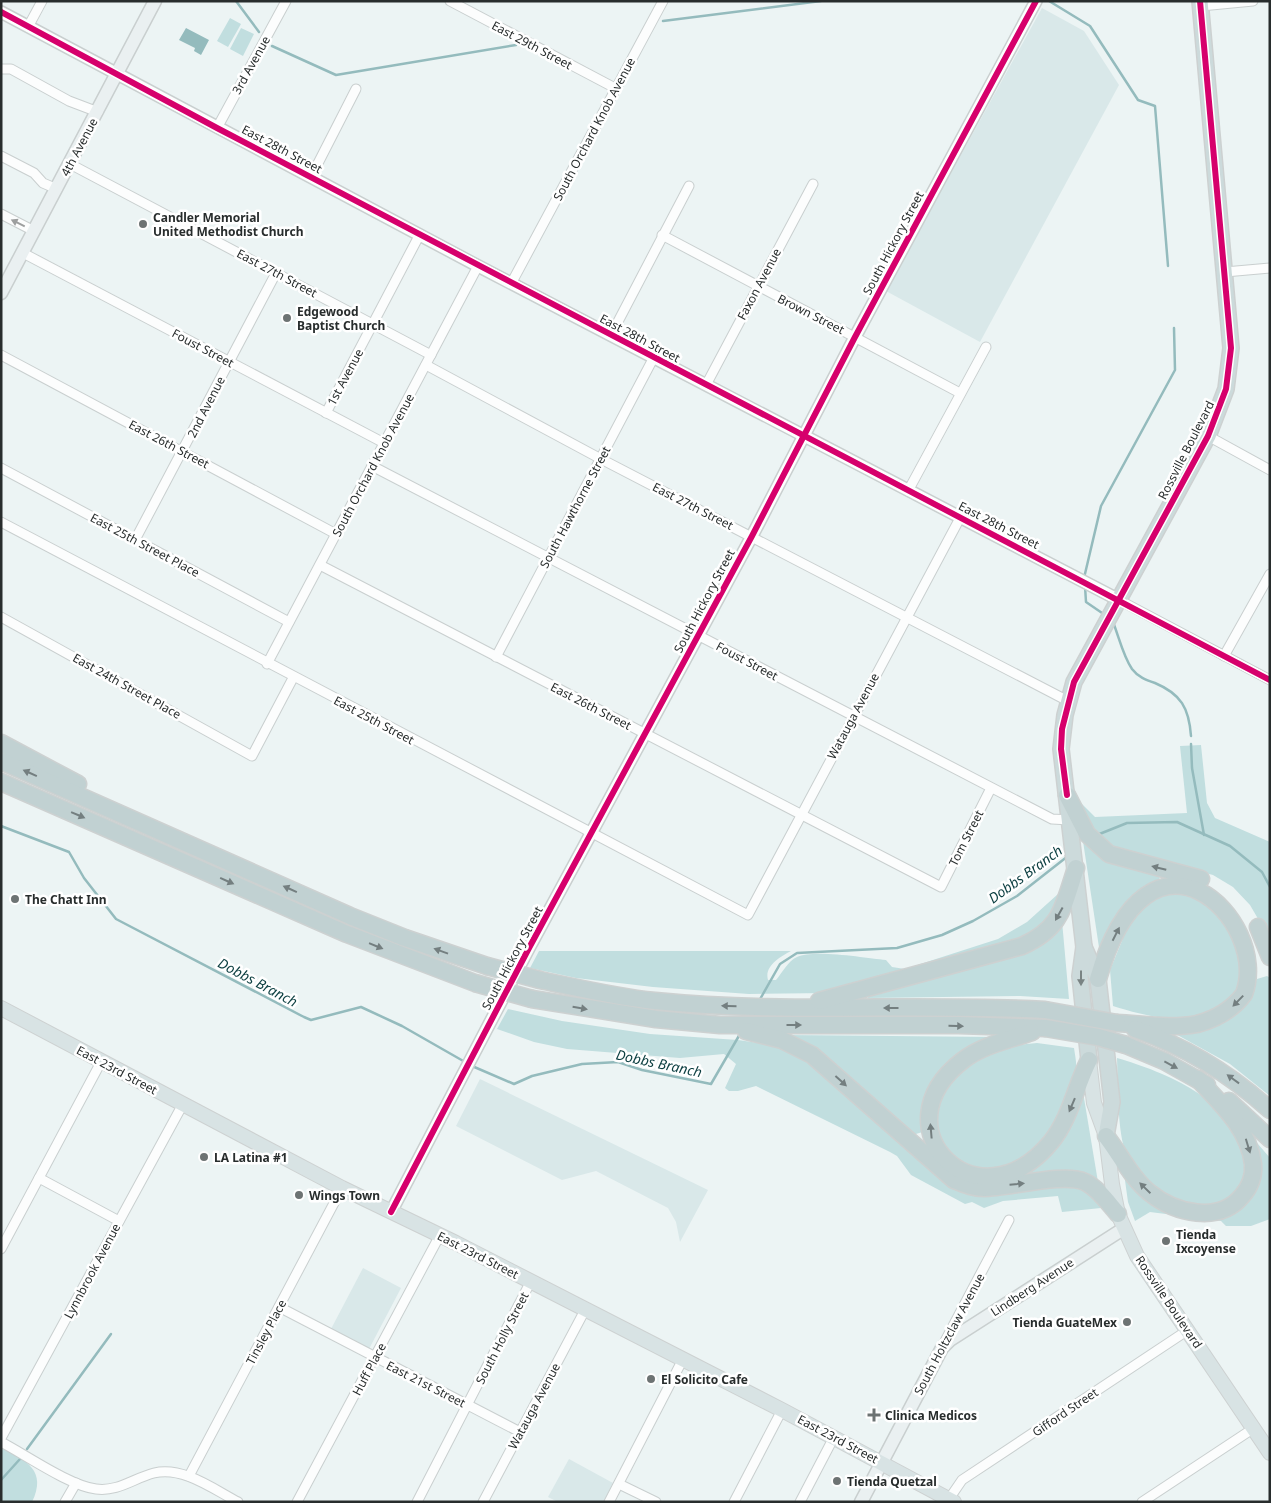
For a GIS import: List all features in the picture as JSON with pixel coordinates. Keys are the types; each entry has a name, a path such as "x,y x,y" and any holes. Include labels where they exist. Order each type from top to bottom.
{"highway":[{"name":"Rossville Boulevard","path":"1089,1060 1080,976 1084,947 1061,748 1068,701 1074,682 1208,436 1226,389 1231,348 1201,4"},
{"path":"1,743 77,783 140,822"},
{"path":"1,761 366,922 441,951 540,980 602,993 655,1001 717,1006 1045,1010 1117,1023 1176,1026 1196,1024 1218,1017 1239,1001 1254,976 1256,964 1252,938 1238,912 1213,892 1192,885 1166,888 1145,898 1124,918 1104,957 1098,979"},
{"path":"1,782 347,934 475,983 532,999 636,1017 720,1025 949,1025 1045,1028 1098,1038 1126,1046 1164,1061 1222,1094 1270,1139"},
{"path":"1,790 51,804"},
{"path":"1067,795 1087,834 1109,854 1215,883"},
{"path":"792,1007 1022,946 1039,938 1046,933 1063,908 1074,857"},
{"path":"1250,912 1257,924 1270,957"},
{"name":"Rossville Boulevard","path":"1084,947 1098,979 1112,1102 1106,1136"},
{"path":"1117,1023 1160,1038 1190,1052 1228,1075 1270,1110"},
{"path":"720,1025 782,1040 812,1055 954,1180 970,1186 985,1188 1067,1179 1082,1180 1091,1185 1121,1221"},
{"path":"1045,1028 975,1053 963,1060 943,1079 931,1110 930,1131 936,1150 949,1164 963,1173 992,1177 1020,1166 1035,1156 1050,1143 1064,1123 1089,1060"},
{"path":"1106,1136 1136,1179 1148,1192 1162,1202 1182,1210 1204,1213 1217,1212 1228,1208 1236,1202 1250,1185 1253,1164 1245,1137 1235,1120 1198,1080"}],"main road":[{"name":"4th Avenue","path":"1,293 6,271 23,253 155,1"},
{"name":"East 23rd Street","path":"1,1008 342,1188 531,1281 882,1462 951,1500"},
{"name":"Rossville Boulevard","path":"1089,1060 1094,1103 1106,1136 1112,1184 1121,1221 1137,1256 1270,1453"},
{"name":"Lindberg Avenue","path":"942,1348 950,1340 1121,1221"},
{"name":"South Holtzclaw Avenue","path":"861,1502 942,1348"}],"street":[{"path":"28,27 42,1"},
{"name":"3rd Avenue","path":"216,128 286,1"},
{"name":"East 29th Street","path":"450,1 615,88"},
{"name":"South Orchard Knob Avenue","path":"512,282 663,1"},
{"name":"South Hickory Street","path":"391,1212 529,948 752,536 855,337 1036,1"},
{"path":"1201,4 1253,1"},
{"name":"East 28th Street","path":"1,12 478,266 512,282 1270,680"},
{"path":"1,69 11,69 70,101 98,112"},
{"path":"311,178 356,89"},
{"path":"1,156 34,173 43,183 56,189"},
{"name":"East 27th Street","path":"70,164 431,355"},
{"name":"Faxon Avenue","path":"706,385 813,184"},
{"path":"611,335 689,186"},
{"path":"1,214 34,231"},
{"name":"1st Avenue","path":"326,413 420,234"},
{"name":"Brown Street","path":"662,236 960,394"},
{"name":"Foust Street","path":"23,253 384,443"},
{"name":"South Orchard Knob Avenue","path":"267,664 478,266"},
{"path":"1225,272 1270,268"},
{"name":"2nd Avenue","path":"135,540 276,273"},
{"path":"908,491 986,347"},
{"name":"East 26th Street","path":"1,355 336,534"},
{"name":"South Hawthorne Street","path":"496,657 654,357"},
{"name":"East 27th Street","path":"426,365 601,459 1068,701"},
{"path":"1208,436 1270,470"},
{"name":"Foust Street","path":"372,466 852,717 1052,819 1070,820"},
{"name":"East 25th Street Place","path":"1,468 290,622"},
{"name":"Watauga Avenue","path":"748,915 852,717 960,518"},
{"name":"East 25th Street","path":"1,522 293,678 748,915"},
{"name":"East 26th Street","path":"320,565 800,816 941,887"},
{"path":"1224,656 1270,574"},
{"name":"East 24th Street Place","path":"1,617 252,756 293,678"},
{"name":"Tom Street","path":"941,887 991,788"},
{"path":"1,1250 101,1062"},
{"name":"Lynnbrook Avenue","path":"1,1440 183,1104"},
{"path":"38,1178 119,1221"},
{"name":"Tinsley Place","path":"189,1476 342,1188"},
{"name":"South Holtzclaw Avenue","path":"942,1348 1009,1220"},
{"name":"Huff Place","path":"297,1502 440,1235"},
{"name":"South Holly Street","path":"418,1502 531,1281"},
{"name":"East 21st Street","path":"279,1307 374,1358 520,1432"},
{"name":"Watauga Avenue","path":"483,1502 585,1310"},
{"name":"Gifford Street","path":"951,1500 962,1480 1188,1330"},
{"path":"609,1502 683,1359"},
{"path":"734,1502 782,1410"},
{"path":"1142,1502 1254,1428"},
{"path":"800,1502 834,1437"},
{"path":"1,1440 76,1483 96,1489 115,1488 153,1473 170,1471 189,1476 238,1502"},
{"path":"65,1502 76,1483"},
{"path":"619,1484 656,1502"}],"shaded area":[{"path":"1042,8 1084,31 1119,85 980,342 886,291"},
{"path":"230,18 241,24 228,47 217,41"},
{"path":"186,28 209,40 201,55 194,51 195,48 179,40"},
{"path":"241,28 254,34 243,56 230,49"},
{"path":"1201,745 1207,803 1215,818 1270,842 1270,946 1264,929 1250,905 1233,887 1213,875 1109,847 1084,819 1079,801 1095,817 1187,813 1180,746"},
{"path":"1081,828 1089,842 1160,872 1159,884 1100,954"},
{"path":"1169,891 1206,893 1250,948 1242,979 1235,996 1211,1012 1197,1016 1183,1018 1155,1017 1113,1006 1110,970 1133,914"},
{"path":"1058,894 1063,898 1039,933 829,993 749,994 653,987 576,978 530,968 539,951 791,951 774,962 768,970 768,980 776,980 788,964 797,957 815,954 886,960 892,967 905,969 998,939 1027,922"},
{"path":"1062,921 1069,999 1020,996 868,998 867,993 1026,949"},
{"path":"1267,976 1270,978 1270,1096 1230,1064 1172,1032 1252,988 1257,979"},
{"path":"508,1009 562,1021 650,1034 738,1040 773,1045 797,1055 826,1077 903,1147 948,1183 1063,1185 1080,1189 1090,1194 1101,1208 1062,1212 1058,1196 1003,1201 984,1208 972,1202 965,1204 911,1175 897,1156 890,1152 756,1086 738,1091 729,1091 725,1088 736,1064 724,1054 680,1058 567,1049 534,1042 497,1029"},
{"path":"784,1035 998,1037 954,1063 926,1131 909,1136"},
{"path":"1037,1043 1074,1048 1076,1060 1076,1071 1068,1097 1049,1132 1029,1154 1011,1166 982,1169 973,1168 955,1161 942,1147 937,1129 939,1102 945,1086 956,1073 986,1055 1020,1045"},
{"path":"1117,1058 1176,1080 1213,1105 1228,1120 1238,1138 1245,1167 1242,1185 1233,1197 1214,1205 1199,1207 1187,1205 1156,1190 1144,1179 1127,1155 1121,1135"},
{"path":"480,1079 708,1190 680,1242 676,1222 668,1208 596,1171 562,1180 456,1126"},
{"path":"1082,1086 1099,1188 1026,1177 1024,1169"},
{"path":"1252,1137 1270,1158 1270,1219 1251,1226 1226,1226 1221,1221 1150,1212 1135,1221 1128,1202 1123,1166 1178,1213 1249,1197"},
{"path":"363,1268 401,1288 369,1349 331,1329"},
{"path":"1,1448 26,1462 36,1474 36,1491 32,1502 1,1502"},
{"path":"569,1459 613,1483 603,1502 558,1502 548,1497"}],"waterway":[{"path":"236,1 259,32"},
{"path":"663,21 821,1"},
{"path":"1049,1 1090,26 1138,100 1155,106 1168,266"},
{"path":"272,46 336,75 516,45"},
{"path":"1084,578 1101,506 1175,370 1174,328"},
{"path":"1085,586 1086,602 1105,615"},
{"path":"1113,622 1126,658 1134,672 1142,678 1164,687 1182,703 1188,717 1191,736"},
{"path":"1191,744 1192,768 1204,835"},
{"name":"Dobbs Branch","path":"1097,835 1127,823 1177,822 1230,846 1262,872 1270,887"},
{"name":"Dobbs Branch","path":"1,826 69,852 84,878 116,919 304,1017 311,1020 361,1007 402,1026 465,1062"},
{"name":"Dobbs Branch","path":"759,1001 780,964 797,953 897,948 942,935 973,921 1017,896 1068,856"},
{"name":"Dobbs Branch","path":"472,1066 514,1084 532,1076 582,1064 618,1062 642,1070 711,1084 740,1034"},
{"path":"27,1449 111,1334"},
{"path":"1,1480 20,1459"}],"cycle path":[{"path":"391,1212 529,948 752,536 855,337 1036,1"},
{"path":"1067,795 1061,749 1062,729 1074,682 1208,436 1226,389 1231,348 1200,1"},
{"path":"1,12 217,128 1270,680"}],"place":[{"name":"Candler Memorial United Methodist Church","path":"143,224"},
{"name":"Edgewood Baptist Church","path":"287,318"},
{"name":"The Chatt Inn","path":"15,899"},
{"name":"LA Latina #1","path":"204,1157"},
{"name":"Wings Town","path":"299,1195"},
{"name":"Tienda Ixcoyense","path":"1166,1241"},
{"name":"Tienda GuateMex","path":"1127,1322"},
{"name":"El Solicito Cafe","path":"651,1379"},
{"name":"Clinica Medicos","path":"874,1415"},
{"name":"Tienda Quetzal","path":"837,1481"}]}
